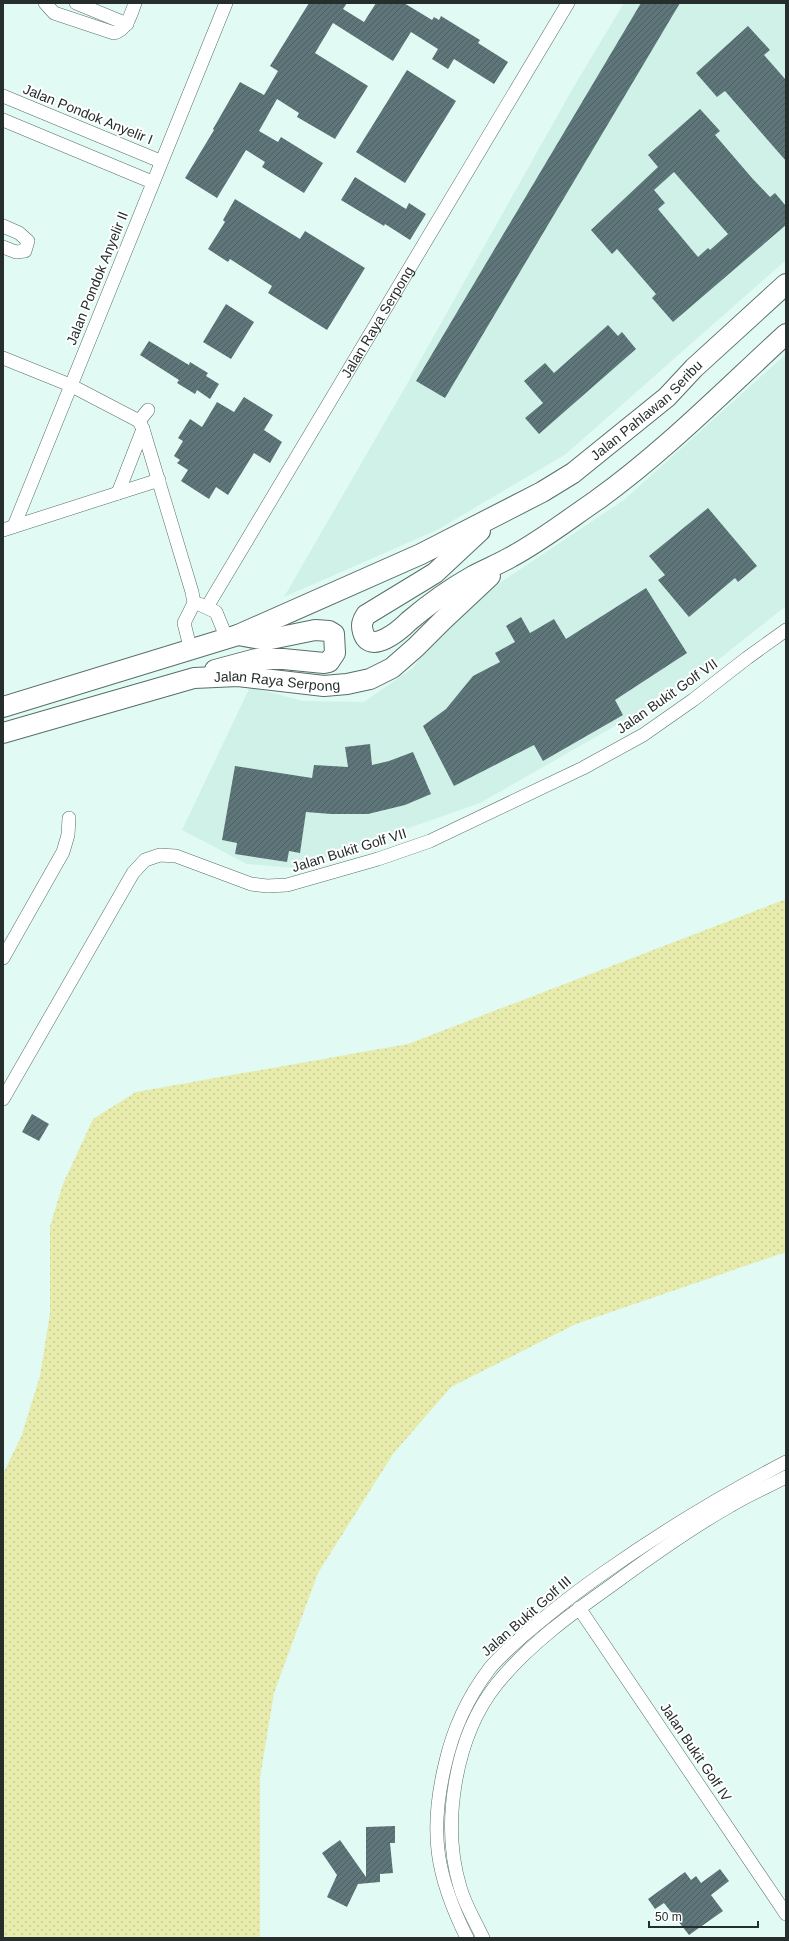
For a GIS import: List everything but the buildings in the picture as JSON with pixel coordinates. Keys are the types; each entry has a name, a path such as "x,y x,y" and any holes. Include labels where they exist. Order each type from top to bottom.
{"main road":[{"name":"Jalan Pahlawan Seribu","path":"493,518 542,492 573,473 611,444 667,397 694,368 786,284"},
{"path":"493,518 435,573 366,615 362,621 363,634 367,640 373,642 386,639 449,591 512,556 599,498 668,442 786,334"},
{"path":"3,707 191,651 232,637 420,554 493,518"},
{"name":"Jalan Raya Serpong","path":"3,733 194,678 238,676 324,686 347,684 370,679 392,668 512,556"},
{"path":"194,678 234,664 256,659 283,659 324,663 329,662 335,653 334,634 329,630 315,630 266,640 232,637"}],"street":[{"path":"46,3 48,8 54,13 107,32 119,32 127,24 135,3"},
{"path":"76,3 127,24"},
{"name":"Jalan Pondok Anyelir II","path":"8,528 101,313 160,161 226,3"},
{"name":"Jalan Raya Serpong","path":"191,651 184,622 196,608 568,3"},
{"name":"Jalan Pondok Anyelir I","path":"3,96 160,161"},
{"path":"3,120 152,182"},
{"path":"3,226 19,233 28,241 25,251 21,252 3,247"},
{"path":"3,358 70,385 141,425 159,480 196,608 216,612 232,637"},
{"path":"118,493 141,425 148,410"},
{"path":"8,528 159,480"},
{"name":"Jalan Bukit Golf VII","path":"3,1098 134,873 146,860 160,855 176,856 250,884 287,886 430,842 583,768 643,735 693,700 786,630"},
{"path":"3,958 63,852 68,835 69,818"},
{"name":"Jalan Bukit Golf III","path":"467,1938 446,1887 440,1868 435,1828 439,1788 446,1757 462,1712 472,1694 491,1668 512,1646 571,1595 679,1521 786,1462"},
{"name":"Jalan Bukit Golf III","path":"483,1938 469,1910 460,1887 451,1842 451,1818 454,1796 471,1727 495,1686 534,1645 579,1608 639,1565 730,1506 786,1477"},
{"name":"Jalan Bukit Golf IV","path":"579,1608 786,1914"}],"shaded area":[{"path":"624,3 786,3 786,260 566,454 437,530 284,597 403,391 573,88"},
{"path":"786,354 786,606 685,686 480,803 295,868 247,864 182,830 250,687 303,701 364,702 413,668 438,631 485,593 624,500"}],"green space":[{"path":"786,899 786,1252 576,1324 451,1387 393,1454 318,1573 274,1693 260,1778 260,1938 3,1938 3,1474 21,1437 40,1376 50,1313 50,1226 63,1184 93,1119 136,1092 408,1044"}]}
